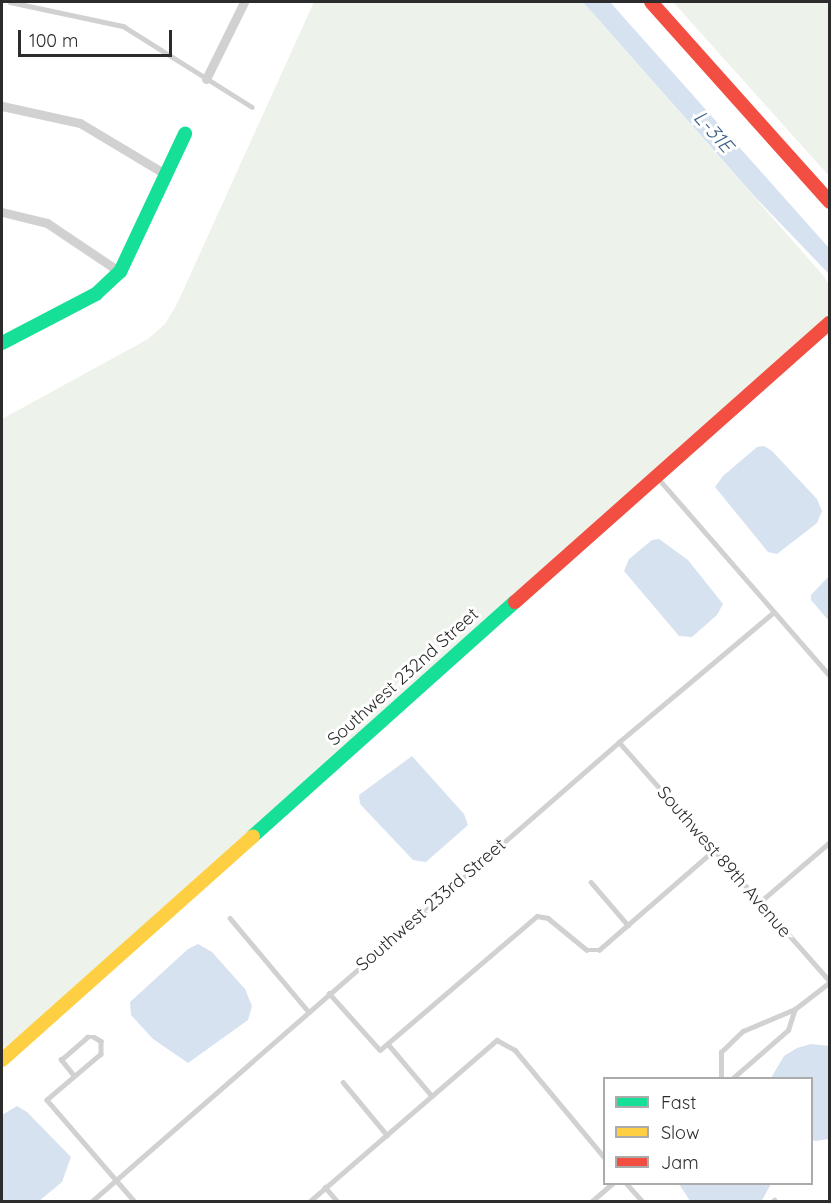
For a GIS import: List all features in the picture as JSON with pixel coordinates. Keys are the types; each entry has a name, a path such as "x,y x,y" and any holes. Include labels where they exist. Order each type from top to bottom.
{"street":[{"path":"206,79 244,2"},
{"path":"651,2 830,202"},
{"path":"2,106 87,126 167,175"},
{"path":"2,343 18,337 96,294 120,272 185,134"},
{"path":"2,212 47,223 120,272"},
{"name":"Southwest 232nd Street","path":"2,1060 830,322"}],"lane":[{"path":"10,2 118,24 252,107"},
{"path":"657,476 830,676"},
{"name":"Southwest 233rd Street","path":"91,1202 619,742 774,612"},
{"name":"Southwest 89th Avenue","path":"619,742 830,981"},
{"path":"760,902 830,842"},
{"path":"329,993 380,1050 537,916 548,918 588,950 599,950 714,851"},
{"path":"591,882 628,925"},
{"path":"230,918 308,1011"},
{"path":"721,1077 721,1052 743,1031 795,1009 830,981"},
{"path":"733,1077 788,1030 795,1009"},
{"path":"74,1076 61,1060 87,1037 94,1037 100,1041 101,1054 47,1100 135,1202"},
{"path":"309,1202 497,1040 515,1050 603,1156"},
{"path":"388,1044 432,1096"},
{"path":"343,1082 387,1135"},
{"path":"591,1202 611,1185"},
{"path":"628,1185 643,1202"},
{"path":"325,1187 338,1202"}],"shaded area":[{"path":"314,2 583,2 821,273 829,284 829,314 2,1051 2,419 148,339 165,324 177,304"},
{"path":"673,2 829,2 829,176"}],"water":[{"name":"L-31E","path":"583,2 610,2 829,248 829,274 755,197"},
{"path":"764,446 772,451 817,499 822,511 817,523 777,554 768,552 715,487 723,476 757,447"},
{"path":"659,539 688,560 723,604 717,615 692,637 679,636 624,571 629,559 652,540"},
{"path":"829,576 829,621 811,600 811,595"},
{"path":"412,756 464,814 468,825 426,862 413,860 360,804 359,795"},
{"path":"198,944 212,952 245,989 252,1006 248,1020 188,1063 153,1039 131,1015 130,1002 188,949"},
{"path":"811,1044 830,1046 829,1139 813,1140 813,1077 772,1077 784,1056 797,1048"},
{"path":"17,1106 27,1112 71,1157 62,1182 39,1201 2,1201 2,1115"},
{"path":"680,1185 770,1185 761,1202 690,1201"}],"traffic: fast":[{"path":"2,343 96,294 120,272 185,134"},
{"path":"253,836 515,602"}],"traffic: slow":[{"path":"2,1060 253,836"}],"traffic: jam":[{"path":"651,2 830,202"},
{"path":"515,602 830,322"}]}
